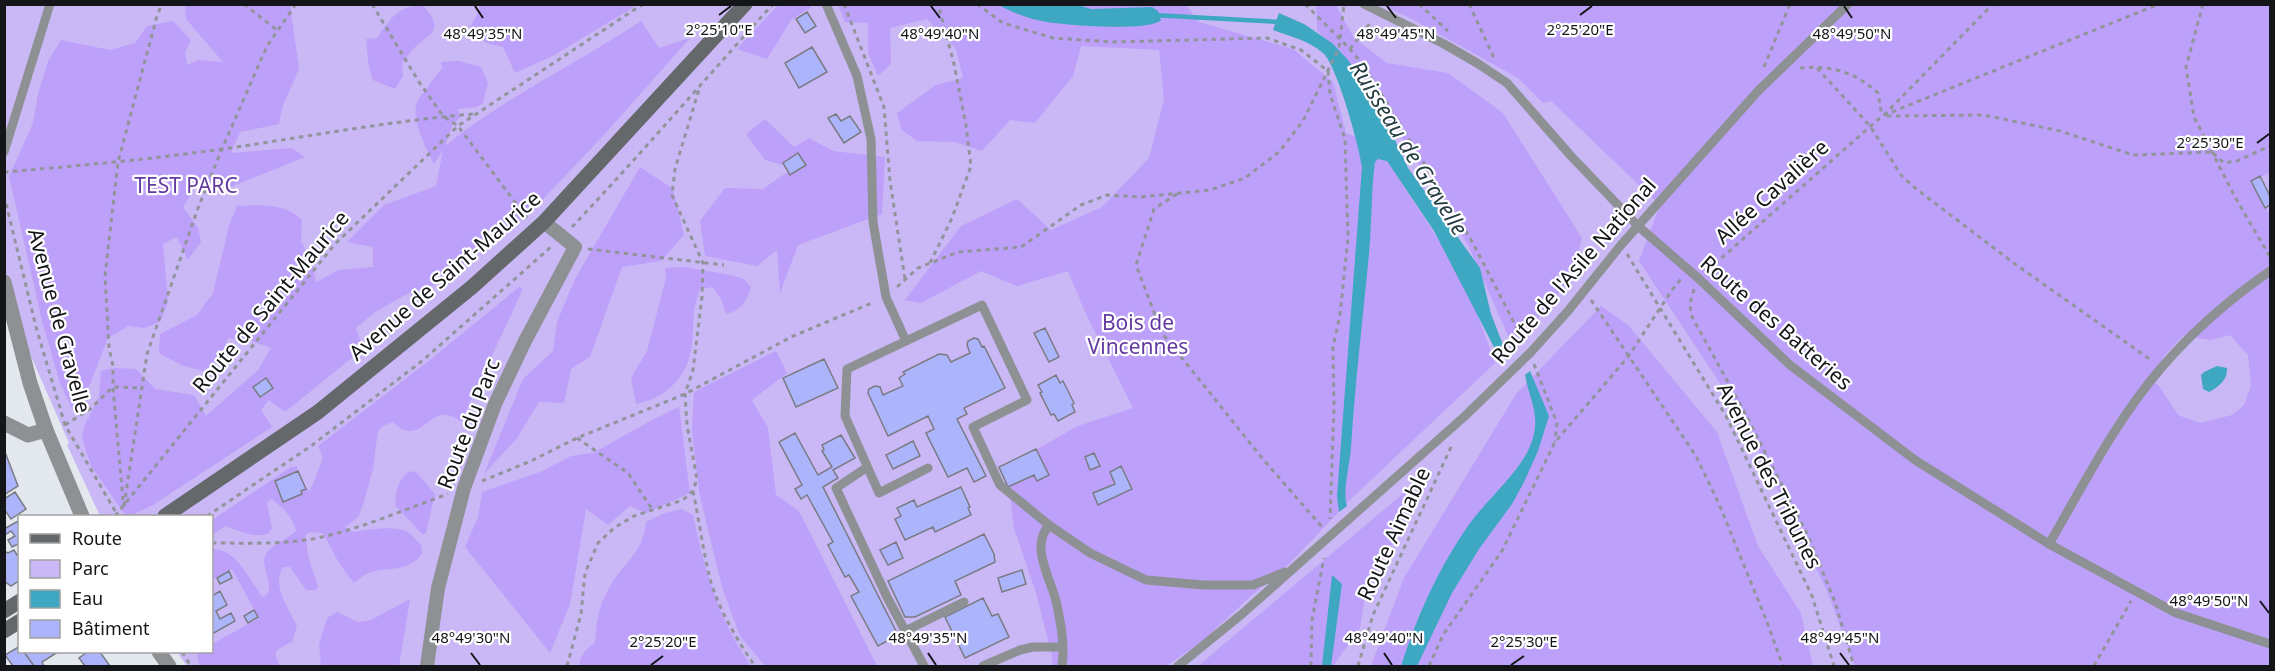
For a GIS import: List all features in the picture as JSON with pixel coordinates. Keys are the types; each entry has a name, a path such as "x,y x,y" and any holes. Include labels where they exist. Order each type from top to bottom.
{"main road":[{"name":"Avenue de Saint-Maurice","path":"166,515 318,412 472,286 540,226 745,4"},
{"path":"4,611 18,602"},
{"path":"4,631 18,622"}],"street":[{"path":"540,226 564,236 575,247"},
{"name":"Route du Parc","path":"427,666 438,588 464,488 495,404 525,341 575,247"},
{"name":"Avenue de Gravelle","path":"4,282 27,372 46,430 82,515"},
{"path":"4,423 28,435 46,430"},
{"path":"160,653 169,666"}],"lane":[{"path":"4,152 50,4"},
{"path":"825,4 857,76 871,140 873,222 886,297 906,341"},
{"name":"Route des Batteries","path":"1364,4 1453,48 1507,83 1564,148 1638,226 1698,278 1790,365 1915,460 2049,544 2176,613 2271,644"},
{"name":"Route de l'Asile National","path":"1178,666 1242,614 1465,416 1530,352 1621,245 1758,91 1848,4"},
{"path":"2049,544 2111,436 2161,368 2208,320 2248,286 2271,271"},
{"path":"928,468 879,493 845,416 847,369 982,305 1027,400 974,427 1000,485 1049,525 1090,553 1146,580 1203,585 1253,585 1291,569"},
{"path":"866,468 836,488 887,597 924,666"},
{"path":"1049,525 1043,532 1040,551 1057,603 1063,647 1062,666"},
{"path":"905,631 964,602"},
{"path":"983,666 1020,650 1033,647 1063,647"}],"path":[{"path":"123,508 105,276 118,162 157,15 162,4"},
{"path":"243,4 278,31"},
{"path":"123,508 147,354 198,208 222,149 267,46 296,4"},
{"path":"372,4 419,82 443,116 458,126 540,226"},
{"name":"Route de Saint-Maurice","path":"118,515 197,412 251,349 334,244 458,126 642,4"},
{"path":"208,515 311,446 422,361 564,236 642,153 773,4"},
{"path":"930,263 952,218 971,166 966,125 954,64 938,4"},
{"path":"977,4 1003,23 1053,38 1112,42 1267,38 1301,50 1328,71 1330,94 1345,139 1348,238 1340,315 1333,347 1334,407 1329,535 1312,620 1311,666"},
{"path":"1299,4 1306,6 1341,39 1364,66 1473,243 1530,352 1557,423 1555,442"},
{"path":"213,543 259,543 320,537 393,516 531,461 577,438 685,394 791,337 886,297 918,268 930,263 958,252 1021,247 1081,205 1107,195 1141,197 1178,194 1210,190 1245,178 1279,152 1303,121 1339,48 1344,4"},
{"path":"1469,4 1507,83"},
{"path":"1758,91 1762,71 1790,4"},
{"path":"1882,116 1993,4"},
{"name":"Allée Cavalière","path":"1698,278 1882,116 2159,4"},
{"path":"2203,4 2186,67 2194,117 2271,257"},
{"path":"1350,49 1379,12"},
{"path":"1817,68 1870,126 1900,175 2015,264 2161,368"},
{"path":"1780,70 1817,68 1852,73 1878,93 1882,116"},
{"path":"567,666 581,614 585,573 598,543 614,528 634,516 683,501 693,491 697,480 687,425 685,394 693,370 702,297 703,263 672,195 675,169 701,84"},
{"path":"4,172 118,162 443,116 474,114"},
{"path":"1882,116 1984,114 2060,131 2133,155 2212,152 2224,163 2237,161 2271,146"},
{"path":"1178,194 1154,209 1136,265 1162,333 1262,458 1329,535"},
{"name":"Avenue de Gravelle","path":"4,195 36,327 65,425 116,515"},
{"name":"Avenue des Tribunes","path":"1621,245 1726,416 1812,596 1834,666"},
{"path":"575,247 724,265"},
{"path":"1429,666 1443,635 1502,551 1555,442 1628,357 1659,309 1688,271"},
{"path":"1698,278 1690,303 1691,315 1809,536 1835,602 1854,666"},
{"path":"1585,290 1696,456 1723,514 1783,666"},
{"path":"65,425 90,409 113,387 142,388"},
{"name":"Route Aimable","path":"1358,666 1373,615 1465,416"},
{"path":"577,438 628,473 652,510"},
{"path":"693,491 711,581 742,648 755,666"},
{"path":"2094,666 2136,591"},
{"path":"183,653 191,666"}],"green space":[{"name":"Bois de Vincennes","path":"4,5 2270,5 2270,666 187,666 178,653 213,653 213,515 100,515 67,445 69,443 5,297"},
{"name":"TEST PARC","path":"185,5 290,5 299,69 282,108 279,124 240,132 231,153 292,148 305,157 218,192 196,187 183,207 198,228 201,242 188,260 177,237 163,244 168,302 160,322 144,328 128,326 108,338 84,399 73,411 60,383 42,321 9,176 33,123 38,94 48,61 61,40 110,50 135,43 147,26 173,21 191,40 185,52 187,65 198,60 223,62 186,19"},
{"path":"417,5 423,5 431,15 435,26 431,34 414,48 402,63 403,76 395,89 373,80 369,68 366,39 377,38 398,13"},
{"path":"480,5 632,5 634,7 551,57 515,73 503,47 486,43 470,27"},
{"path":"778,5 812,5 791,20 767,59 737,49"},
{"path":"838,5 1186,5 1199,22 1293,49 1333,82 1346,133 1377,145 1465,281 1495,363 1353,497 1289,564 1200,643 1166,666 1052,666 1052,656 1036,593 1014,528 1008,477 1021,458 1078,426 1133,408 1086,314 1068,271 1017,286 981,271 921,303 905,300 961,226 1017,199 1051,230 1102,207 1149,158 1164,100 1159,50 1081,46 1073,76 1035,123 1010,120 982,151 955,142 917,141 902,130 897,113 936,85 963,78 956,49 927,19 890,28 891,64 878,76 868,53 868,23 845,22"},
{"path":"1316,5 1336,5 1354,38 1387,63 1448,73 1503,113 1582,238 1573,276 1513,347 1468,245 1401,136 1317,30"},
{"path":"1382,5 2270,5 2270,172 2252,182 2270,215 2270,666 1855,666 1827,591 1743,418 1639,261 1660,205 1551,101 1543,103 1518,78 1412,19","holes":["2230,335 2248,355 2251,386 2244,405 2232,415 2200,423 2178,415 2159,386 2149,379 2166,354 2183,336 2211,340"]},
{"path":"641,21 659,48 690,38 603,136 529,214 441,283 409,293 375,312 356,328 363,349 285,412 269,400 261,410 272,427 153,505 132,515 124,513 91,466 82,438 84,427 99,397 101,371 115,368 136,369 155,389 194,395 206,416 258,370 271,348 251,341 228,338 220,360 203,371 181,365 159,353 160,334 197,315 213,293 229,226 237,206 280,208 288,210 302,220 301,242 312,261 316,282 339,270 373,267 373,247 347,242 384,205 436,186 443,150 434,164 419,132 416,105 419,97 442,69 441,62 459,61 481,67 488,83 483,103 477,107 458,109 460,118 453,124 445,146 517,96"},
{"path":"765,119 794,147 809,138 833,151 885,157 882,214 798,245 780,293 777,250 757,266 705,256 700,221 725,188 763,189 793,168 765,160 746,134"},
{"path":"640,167 673,189 684,235 661,261 622,267 590,357 571,369 564,403 539,402 517,438 484,474 523,379 553,351 557,322 575,279"},
{"path":"684,267 731,275 744,279 751,287 739,308 726,314 721,299 713,287 700,289 694,315 691,350 682,373 673,385 660,395 636,404 631,378 647,351 666,278 665,268"},
{"path":"519,287 523,289 461,422 452,416 444,415 411,431 393,422 378,431 373,469 363,505 358,517 345,527 352,532 387,528 406,531 421,545 422,554 417,560 398,568 371,572 354,583 339,563 323,533 310,532 305,535 309,560 318,586 316,590 306,590 290,567 283,567 280,574 282,597 297,626 292,642 278,649 275,654 280,666 200,666 197,655 199,653 213,653 213,643 259,618 232,569 213,579 213,549 221,550 235,559 262,597 267,595 269,590 264,563 266,554 272,547 296,531 284,509 272,499 267,502 272,528 268,534 251,535 225,526 213,534 213,519 291,467 297,466 299,482 310,491 323,458 318,446 430,360"},
{"path":"1601,306 1629,326 1717,432 1758,546 1801,613 1813,666 1371,666 1404,578 1516,394"},
{"path":"776,351 787,373 752,400 768,428 776,495 799,511 877,666 765,666 740,636 722,587 699,492 692,430 694,392"},
{"path":"679,407 690,493 646,513 630,506 608,525 586,509 570,604 550,653 465,547 478,517 482,492 540,472 571,456 593,453"},
{"path":"410,471 417,473 435,494 426,533 423,535 395,505 398,486"},
{"path":"1405,492 1420,496 1366,590 1360,628 1333,666 1198,666"},
{"path":"682,509 693,515 714,594 730,631 751,666 580,666 584,653 595,643 599,614 606,594 614,579 637,550 646,522 665,513"},
{"path":"410,599 399,666 321,666 319,644 327,618 337,612 358,622 371,620"}],"water":[{"path":"999,5 1078,5 1091,9 1152,7 1158,11 1161,20 1153,24 1124,27 1071,25 1034,19"},
{"path":"1279,13 1304,24 1332,43 1348,60 1378,104 1408,168 1480,268 1491,314 1505,350 1502,353 1495,349 1434,231 1387,161 1378,159 1375,162 1369,253 1346,486 1347,506 1339,512 1337,496 1362,167 1347,107 1329,60 1311,45 1273,30"},
{"path":"2217,366 2227,368 2226,376 2209,392 2203,389 2201,375"},
{"path":"1530,371 1549,416 1538,451 1512,504 1479,549 1452,593 1417,666 1401,666 1421,611 1447,559 1476,515 1514,472 1528,450 1535,429 1533,406 1525,375"},
{"path":"1332,575 1342,584 1331,666 1322,666"}],"building":[{"path":"807,12 816,26 805,33 796,19"},
{"path":"812,47 827,72 799,88 785,63"},
{"path":"836,114 841,121 850,116 861,132 844,143 828,118"},
{"path":"798,153 806,165 790,175 783,163"},
{"path":"2260,176 2270,196 2270,205 2265,208 2251,181"},
{"path":"1045,328 1059,357 1049,362 1034,333"},
{"path":"978,339 982,347 984,346 1005,388 964,408 967,414 957,419 986,476 974,482 967,468 948,477 926,433 934,429 928,416 888,436 868,393 869,389 875,386 880,387 883,395 903,386 899,378 905,374 903,372 939,354 947,355 951,362 970,353 968,341"},
{"path":"824,359 838,388 796,407 783,378"},
{"path":"1056,375 1060,383 1063,381 1074,403 1072,405 1075,412 1058,421 1054,414 1051,415 1038,385"},
{"path":"266,378 273,388 260,397 253,387"},
{"path":"795,433 818,475 832,467 822,451 824,450 822,445 841,435 855,458 833,470 838,478 823,487 898,635 878,646 851,596 859,592 849,575 845,577 828,545 833,542 807,495 801,499 795,489 802,485 779,442"},
{"path":"913,441 920,456 893,469 886,455"},
{"path":"1036,449 1049,475 1037,481 1034,475 1008,487 999,467"},
{"path":"4,452 18,486 4,495"},
{"path":"1094,453 1100,466 1090,470 1085,457"},
{"path":"1121,466 1132,489 1098,505 1093,493 1115,484 1110,472"},
{"path":"298,471 306,489 301,491 302,494 283,502 275,481"},
{"path":"961,487 971,515 935,532 933,527 905,540 895,519 901,516 897,508 914,500 917,507"},
{"path":"15,492 26,509 11,519 4,509 4,499"},
{"path":"18,521 18,544 12,547 8,540 15,536 11,531 5,535 4,529"},
{"path":"984,534 994,554 995,562 955,581 961,595 915,617 905,617 888,581"},
{"path":"896,542 903,558 888,565 880,550"},
{"path":"14,550 18,555 18,581 11,586 4,581 4,551 8,553"},
{"path":"1022,570 1026,584 1002,592 998,578"},
{"path":"229,571 232,578 220,584 217,578"},
{"path":"220,591 227,605 216,611 220,619 231,613 235,621 213,633 213,595"},
{"path":"983,598 992,616 998,614 1009,637 965,658 945,617"},
{"path":"254,610 258,617 248,623 244,616"},
{"path":"18,647 18,653 25,653 34,666 13,666 5,655"},
{"path":"25,653 56,653 42,662 44,666 34,666"},
{"path":"86,653 101,653 110,666 85,666 79,658"}],"waterway":[{"name":"Ruisseau de Gravelle","path":"1153,15 1279,22"}]}
